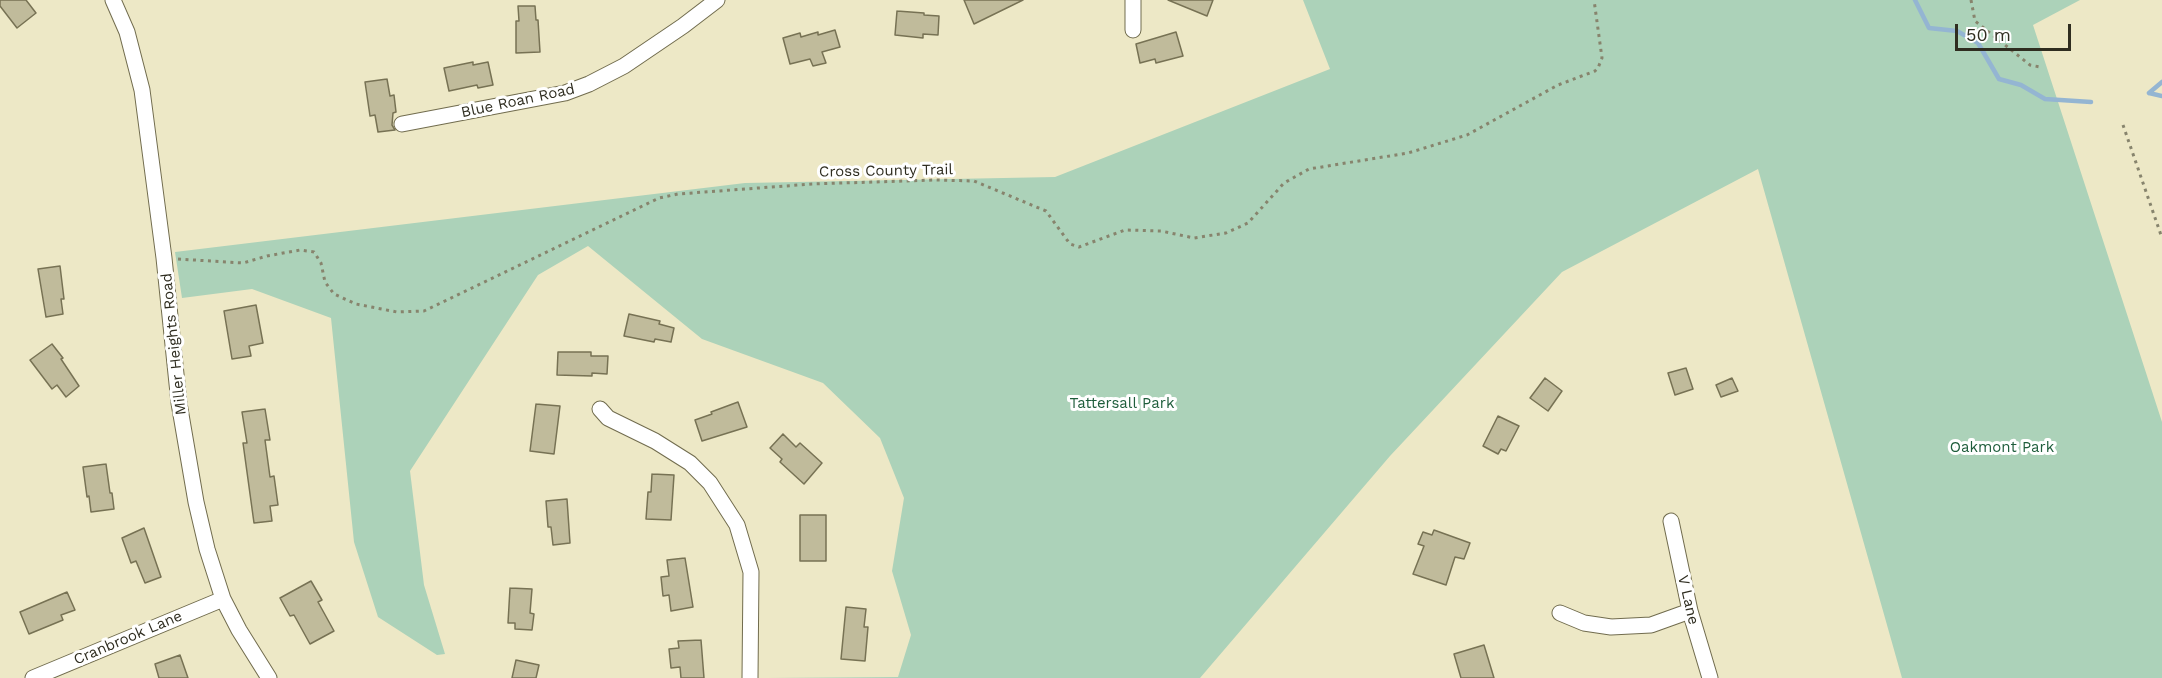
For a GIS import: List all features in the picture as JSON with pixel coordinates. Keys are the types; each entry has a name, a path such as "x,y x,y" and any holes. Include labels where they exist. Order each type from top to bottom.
{"street":[{"name":"Miller Heights Road","path":"113,0 127,32 140,80 164,258 179,403 198,511 207,549 224,598 239,630 269,678"},
{"name":"Blue Roan Road","path":"402,124 566,93 589,84 624,66 684,26 717,0"},
{"path":"1133,0 1133,30"},
{"path":"600,409 608,418 655,441 690,463 710,483 737,525 751,572 750,678"},
{"name":"V Lane","path":"1671,521 1690,611 1710,678"},
{"name":"Cranbrook Lane","path":"33,678 224,598"},
{"path":"1560,613 1584,623 1611,627 1651,625 1690,611"}],"path":[{"name":"Cross County Trail","path":"164,258 243,263 300,250 314,252 321,263 325,282 334,294 356,304 398,312 424,311 659,198 678,194 801,185 935,180 974,181 1046,211 1071,244 1079,247 1125,230 1161,231 1194,238 1226,233 1248,223 1284,183 1310,170 1408,153 1467,135 1558,85 1594,71 1598,68 1602,58 1593,0"},
{"path":"1971,0 1975,21 2030,65 2040,67"},
{"path":"2123,125 2162,238"}],"green space":[{"name":"Tattersall Park","path":"1303,0 2080,0 2033,25 2162,422 2162,678 1902,678 1758,169 1562,272 1390,456 1200,678 768,678 898,677 911,635 892,571 904,498 880,438 823,383 702,339 588,246 538,275 410,471 424,585 445,654 437,655 378,617 354,542 331,318 252,289 182,298 175,252 745,183 1055,177 1330,69"}],"building":[{"path":"0,0 26,0 36,13 17,28 0,6"},
{"path":"964,0 1023,0 974,24"},
{"path":"1168,0 1213,0 1207,16"},
{"path":"518,6 535,6 540,52 516,53"},
{"path":"897,11 939,16 938,35 923,34 923,38 895,35"},
{"path":"835,30 840,47 822,52 826,63 813,66 810,59 790,64 783,38 800,33 801,37 818,32 818,35"},
{"path":"1176,32 1183,56 1156,63 1155,59 1140,63 1136,44"},
{"path":"473,62 473,65 488,62 493,85 478,88 477,85 449,91 444,68"},
{"path":"387,79 390,96 394,95 396,112 393,113 392,125 395,130 378,132 375,115 370,116 365,82"},
{"path":"60,266 64,299 61,299 63,314 46,317 38,269"},
{"path":"256,305 263,343 249,346 251,356 232,359 224,311"},
{"path":"629,314 660,321 659,324 674,328 671,342 655,339 654,342 624,336"},
{"path":"52,344 79,386 66,397 57,385 52,389 30,360"},
{"path":"558,352 591,352 591,356 608,356 607,374 557,375"},
{"path":"1686,368 1693,389 1675,395 1668,373"},
{"path":"1545,378 1562,391 1548,411 1530,398"},
{"path":"1732,378 1738,391 1721,397 1716,385"},
{"path":"738,402 747,427 702,441 695,420"},
{"path":"536,404 560,406 554,454 530,451"},
{"path":"265,409 270,440 265,440 270,477 274,476 278,505 270,506 272,521 254,523 243,443 247,443 242,412"},
{"path":"1498,416 1519,426 1506,451 1501,449 1498,454 1483,446"},
{"path":"783,434 796,447 800,443 822,463 804,484 780,462 782,459 770,448"},
{"path":"106,464 114,509 91,512 83,467"},
{"path":"652,474 674,475 671,520 646,519"},
{"path":"567,499 570,543 553,545 551,527 548,527 546,501"},
{"path":"800,515 826,515 826,561 800,561"},
{"path":"144,528 161,577 145,583 136,561 131,563 122,538"},
{"path":"1434,530 1470,543 1464,559 1455,557 1446,585 1413,574 1424,546 1418,544 1423,532 1432,535"},
{"path":"685,558 693,607 671,611 669,595 663,596 661,577 669,576 667,560"},
{"path":"311,581 322,600 318,602 334,631 310,644 294,615 290,616 280,598"},
{"path":"510,588 532,589 530,613 534,614 532,630 515,629 515,623 508,623"},
{"path":"67,592 75,610 61,615 63,620 29,634 20,612"},
{"path":"846,607 866,609 864,627 868,627 865,661 841,659"},
{"path":"701,640 704,678 681,678 680,667 671,668 669,649 679,648 678,641"},
{"path":"1484,645 1494,678 1461,678 1454,654"},
{"path":"180,655 188,678 159,678 155,664"},
{"path":"516,660 539,665 536,678 512,678"}],"waterway":[{"path":"1915,0 1929,28 1957,31 1978,43 1999,79 2021,85 2045,99 2091,102"},
{"path":"2149,93 2162,82"},
{"path":"2149,93 2162,96"}],"park label":[{"name":"Oakmont Park","path":"2002,448"}]}
